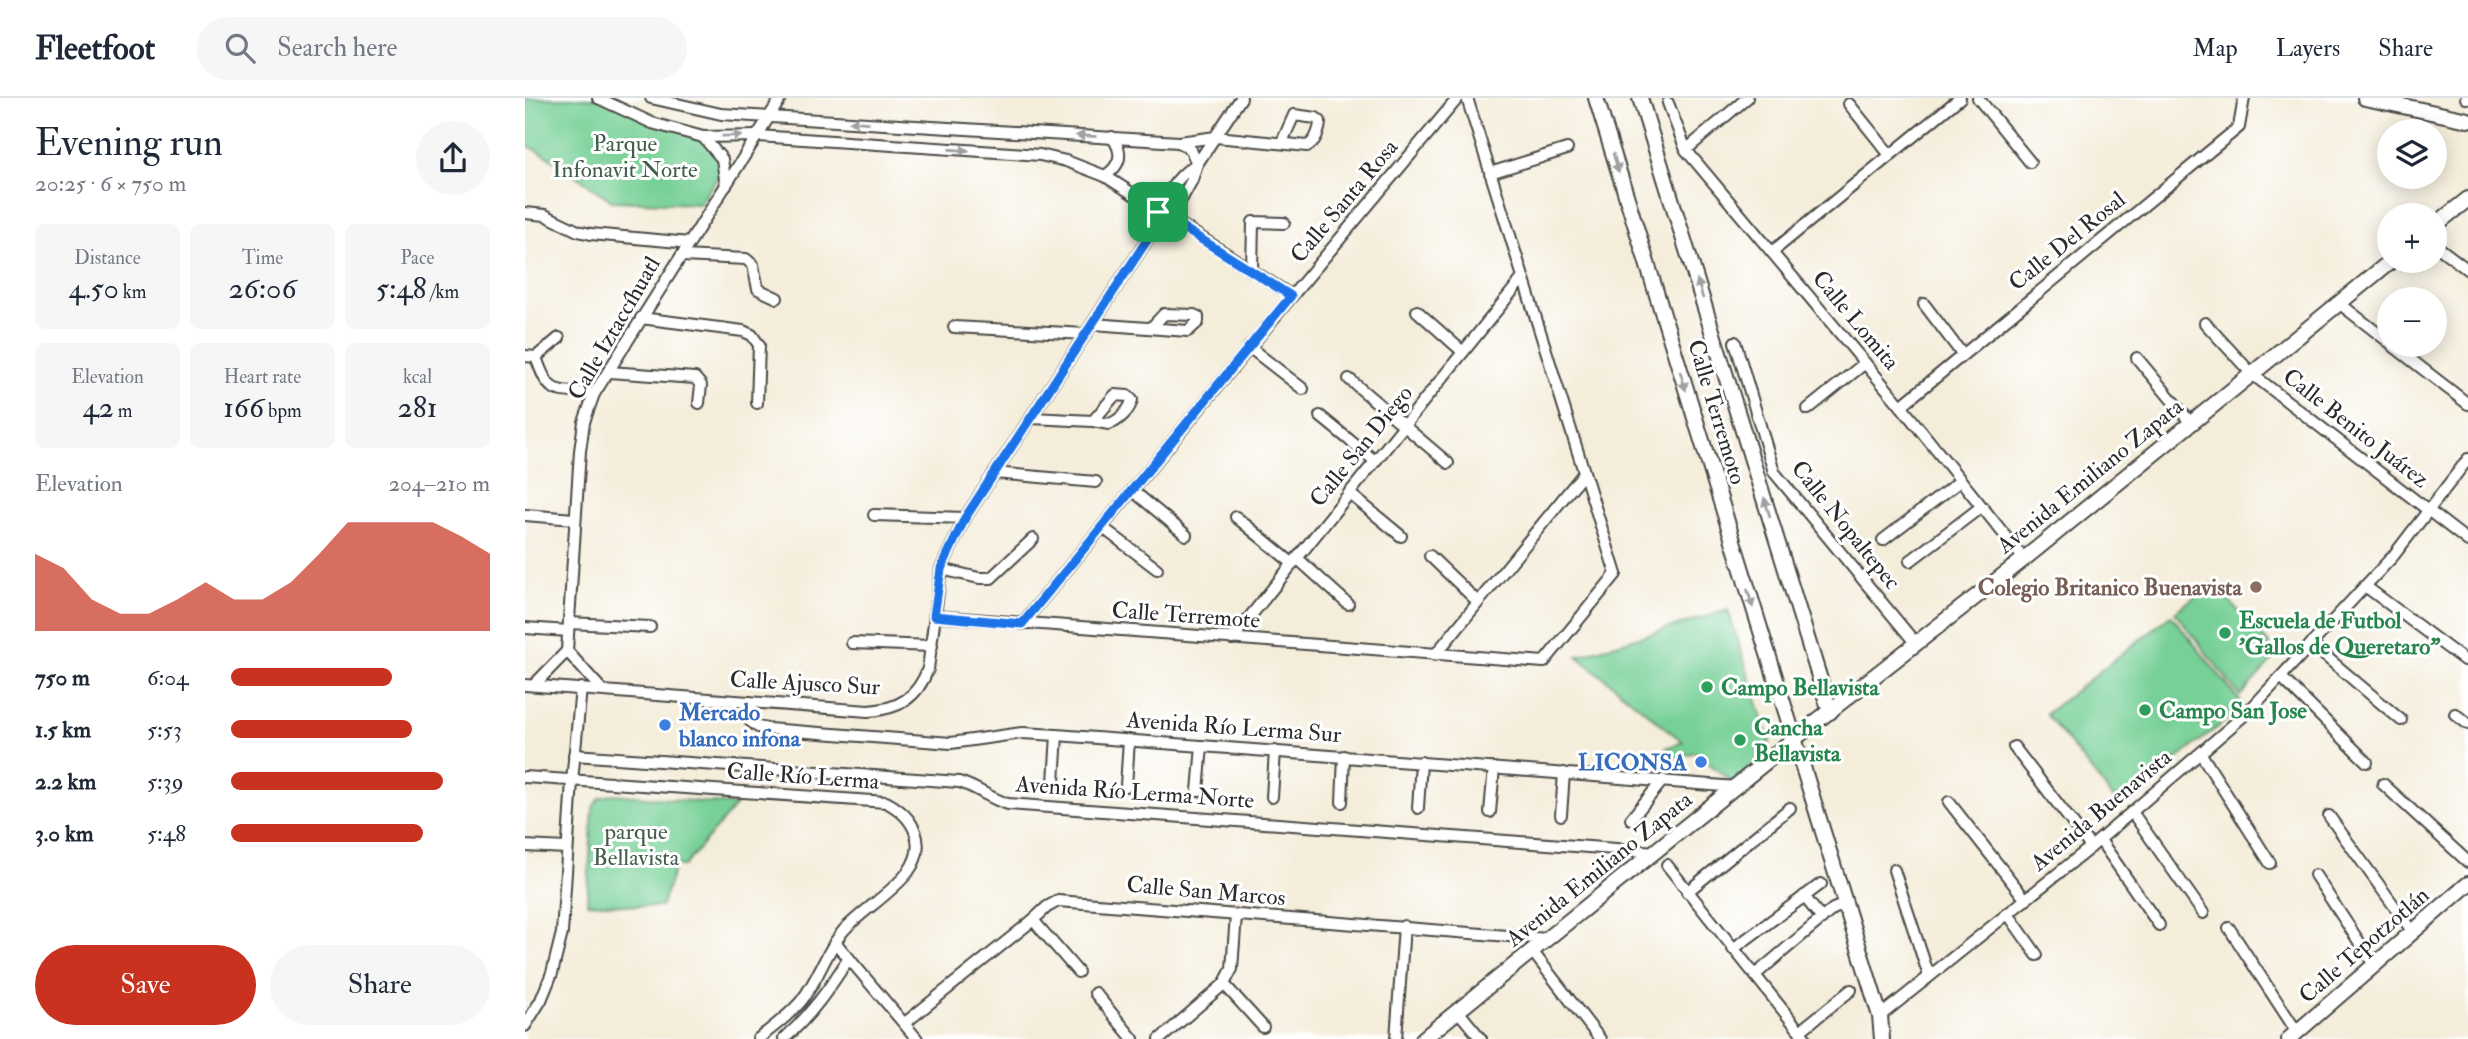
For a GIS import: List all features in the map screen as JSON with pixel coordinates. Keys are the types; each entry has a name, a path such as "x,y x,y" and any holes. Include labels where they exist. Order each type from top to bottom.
{"street":[{"path":"598,98 652,123 703,137 758,136 1040,155 1066,161 1105,176 1291,296"},
{"path":"651,98 722,114 1179,142 1216,137 1282,142"},
{"name":"Calle Iztaccíhuatl","path":"567,651 580,451 594,394 781,98"},
{"path":"1155,228 1171,218 1192,180 1197,164 1241,98"},
{"name":"Calle Santa Rosa","path":"1022,624 1291,296 1458,98"},
{"name":"Calle Terremote","path":"934,616 1544,663 1616,574 1467,98"},
{"name":"Calle Terremoto","path":"1596,98 1880,1016 1882,1039"},
{"name":"Calle Terremoto","path":"1640,98 1830,712"},
{"path":"1686,150 1747,98"},
{"path":"1772,252 1960,98"},
{"path":"1978,98 2030,162"},
{"name":"Calle Del Rosal","path":"1901,406 2239,127 2244,98"},
{"path":"2371,99 2468,120"},
{"name":"Calle Lomita","path":"1668,103 1686,150 1901,406 2024,559"},
{"path":"1849,104 1890,155"},
{"path":"703,137 722,159 726,186"},
{"path":"1105,176 1115,169 1120,158 1119,147 1112,137"},
{"path":"1179,142 1191,150 1197,164"},
{"path":"1490,173 1567,149"},
{"path":"1155,228 1158,212 1183,172 1197,164"},
{"path":"2447,216 2468,199"},
{"path":"525,213 545,215 591,234 690,243"},
{"path":"1252,271 1253,222 1284,223"},
{"name":"Calle Ajusco Sur","path":"530,685 868,711 896,707 911,697 924,681 928,669 941,569 965,518 1155,228"},
{"path":"2447,254 2468,270"},
{"path":"682,256 746,259 753,265 758,289 777,298"},
{"name":"Avenida Emiliano Zapata","path":"1423,1039 1737,788 1794,739 1917,645 2377,272"},
{"name":"Calle San Diego","path":"1232,639 1522,279"},
{"path":"2339,303 2377,332"},
{"path":"1924,304 1962,354"},
{"path":"1417,312 1463,352"},
{"path":"641,318 743,331 752,335 759,345 757,403"},
{"name":"Calle Benito Juárez","path":"2205,323 2252,374 2468,541"},
{"path":"1093,324 1151,328"},
{"path":"954,327 1086,334"},
{"path":"559,338 531,357 545,381 552,389 594,394"},
{"name":"Calle Nopaltepec","path":"1735,342 1774,472 1917,645"},
{"path":"1249,347 1303,389"},
{"path":"2409,357 2468,404"},
{"path":"2137,358 2191,423"},
{"path":"1808,409 1865,363"},
{"path":"609,372 695,378 701,385 699,403"},
{"path":"1349,379 1448,463"},
{"path":"1032,418 1115,423 1131,405 1132,400 1128,396 1115,396 1094,421"},
{"path":"1320,416 1375,461"},
{"name":"Avenida Buenavista","path":"1880,1016 2095,843 2248,712 2394,555 2468,459"},
{"path":"994,473 1097,482"},
{"path":"1435,655 1584,473"},
{"path":"1883,540 1960,481"},
{"path":"1132,490 1186,535"},
{"path":"1349,493 1401,536"},
{"path":"1910,561 1981,507"},
{"path":"525,515 574,519"},
{"path":"874,515 965,518"},
{"path":"1236,517 1349,604"},
{"path":"1102,527 1157,569"},
{"path":"941,569 979,578 991,578 1033,539"},
{"path":"1430,556 1478,602"},
{"path":"2365,586 2464,660"},
{"path":"525,628 650,627"},
{"path":"852,643 932,646"},
{"path":"2311,644 2401,720"},
{"path":"530,685 567,651 602,690"},
{"path":"2281,677 2367,762"},
{"path":"525,1026 541,1000 552,973 562,933 581,688"},
{"name":"Avenida Río Lerma Sur","path":"749,702 749,720 758,727 768,729 951,743 1023,733 1057,735 1663,780 1737,788"},
{"path":"2455,714 2468,724"},
{"path":"1054,782 1057,735"},
{"path":"1126,786 1129,740"},
{"path":"1198,791 1202,746"},
{"path":"2014,747 2095,843 2159,925"},
{"path":"1272,797 1275,751"},
{"path":"2201,754 2270,863"},
{"name":"Avenida Río Lerma Norte","path":"574,755 959,782 1008,804 1656,852"},
{"path":"1342,802 1345,756"},
{"path":"1418,807 1421,762"},
{"path":"1490,812 1494,768"},
{"path":"1561,815 1565,773"},
{"name":"Calle Río Lerma","path":"525,777 886,802 900,809 909,818 916,831 917,852 909,872 845,930 835,942 803,998 793,1010 758,1039"},
{"path":"1631,819 1663,780"},
{"path":"2383,784 2468,862"},
{"path":"1949,802 2026,900"},
{"path":"1687,892 1790,808"},
{"path":"2132,812 2203,913"},
{"path":"2329,816 2413,932"},
{"path":"525,846 567,848"},
{"path":"1667,865 1803,1035 1851,990"},
{"path":"1894,870 1929,976"},
{"path":"2315,876 2375,966"},
{"path":"1733,949 1821,884"},
{"name":"Calle Tepotzotlán","path":"2293,1036 2468,884"},
{"path":"1804,896 1822,919"},
{"name":"Calle San Marcos","path":"905,1023 1047,906 1058,901 1547,939"},
{"path":"1755,975 1833,909 1845,904"},
{"path":"2008,914 2037,955"},
{"path":"1165,1038 1224,984 1232,969 1236,915"},
{"path":"1033,920 1078,972"},
{"path":"1396,1039 1404,926"},
{"path":"2229,928 2293,1036"},
{"path":"835,942 917,1039"},
{"path":"1532,951 1600,1039"},
{"path":"784,1039 804,1022 821,1002 849,958"},
{"path":"1224,984 1263,1027"},
{"path":"1095,993 1133,1039"},
{"path":"1458,1011 1481,1039"}],"green space":[{"name":"Parque Infonavit Norte","path":"525,98 601,98 657,122 709,133 723,169 700,204 612,201 525,144"},
{"name":"Escuela de Futbol 'Gallos de Queretaro\"","path":"2213,583 2278,654 2240,696 2175,612"},
{"path":"1728,610 1770,743 1737,786 1695,752 1674,759 1668,755 1666,748 1683,742 1577,656"},
{"name":"Campo San Jose","path":"2171,615 2244,706 2119,805 2046,714"},
{"name":"parque Bellavista","path":"614,794 736,805 684,866 675,866 661,907 587,903 593,807 600,798"}],"place":[{"name":"Colegio Britanico Buenavista","path":"2256,587"},
{"name":"Escuela de Futbol 'Gallos de Queretaro\"","path":"2225,633"},
{"name":"Campo Bellavista","path":"1707,687"},
{"name":"Campo San Jose","path":"2145,710"},
{"name":"Mercado blanco infona","path":"665,725"},
{"name":"Cancha Bellavista","path":"1740,740"},
{"name":"LICONSA","path":"1701,762"}],"route":[{"path":"1158,212 1291,296 1022,624 934,616 941,569 965,518 1155,228 1158,212"}]}
